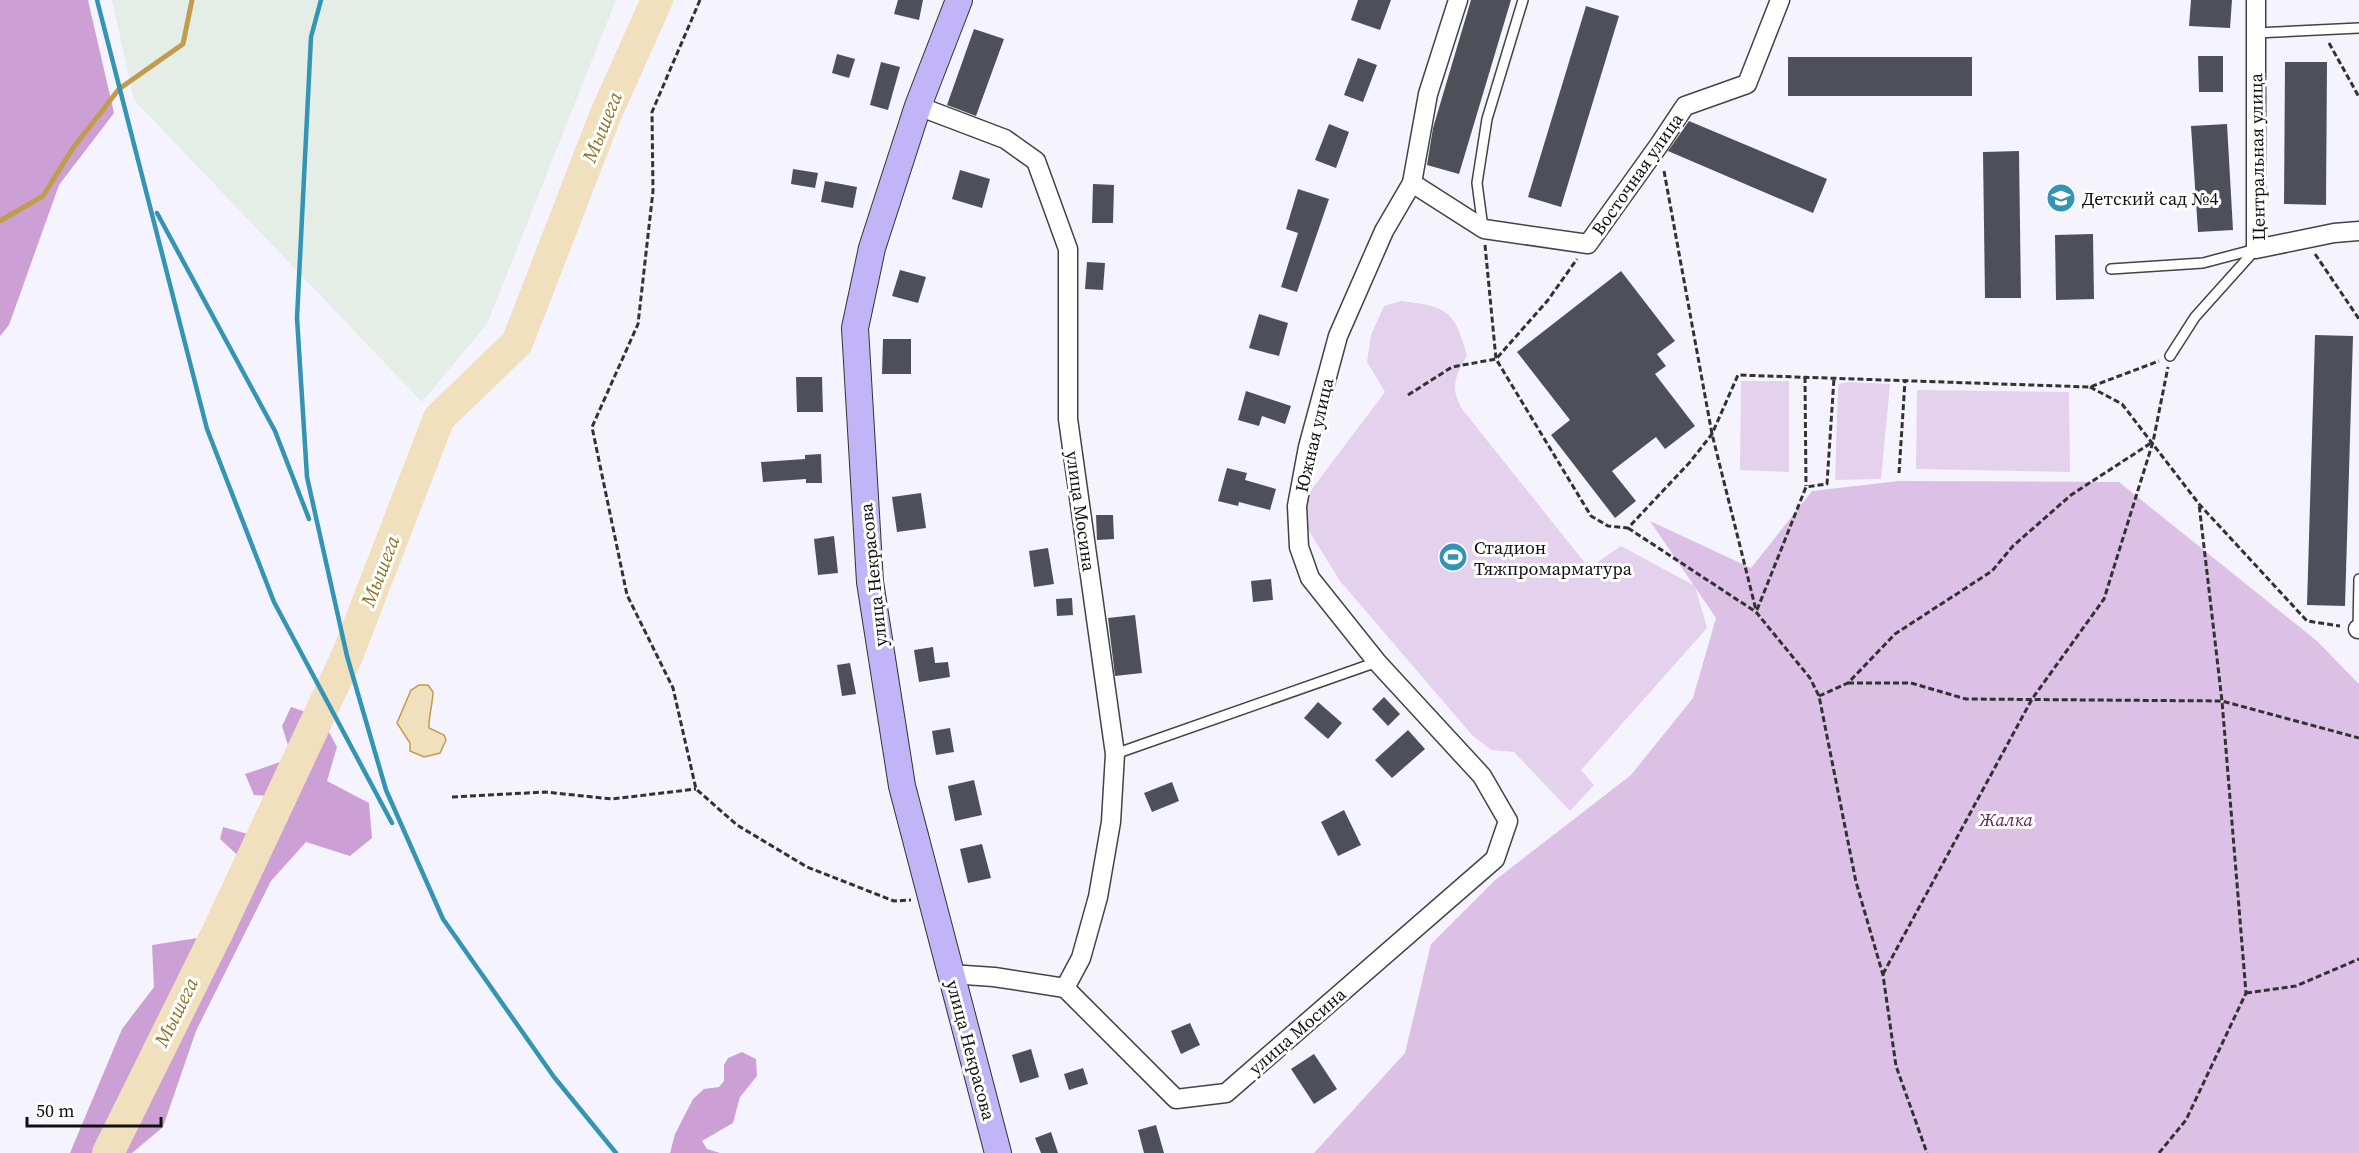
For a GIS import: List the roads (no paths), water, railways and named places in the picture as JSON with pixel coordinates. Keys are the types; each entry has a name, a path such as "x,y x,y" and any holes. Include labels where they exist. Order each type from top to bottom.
{"main road":[{"name":"улица Некрасова","path":"959,0 918,106 872,248 855,328 870,582 902,786 998,1153"}],"street":[{"name":"Южная улица","path":"1458,0 1428,94 1412,183 1384,231 1338,336 1308,447 1297,506 1299,547 1310,578 1377,662 1482,776 1508,821"},
{"name":"Восточная улица","path":"1412,183 1484,229 1588,244 1684,106 1747,84 1780,0"},
{"name":"Центральная улица","path":"2256,0 2256,249 2359,231"},
{"name":"улица Мосина","path":"918,106 1005,139 1036,161 1068,249 1068,419 1115,754 1111,822 1098,897 1081,958 1065,988 1176,1099 1226,1093 1495,859 1508,821"},
{"path":"950,974 1065,988"}],"lane":[{"path":"1484,229 1477,183 1487,119 1523,0"},
{"path":"2256,33 2359,28"},
{"path":"2111,269 2204,262 2256,249"},
{"path":"2170,356 2195,317 2256,249"},
{"path":"2358,629 2359,579"},
{"path":"1115,754 1377,662"}],"waterway":[{"path":"0,221 43,196 73,148 119,89 183,44 192,0"},
{"name":"Мышега","path":"108,1153 218,931 347,656 439,418 517,343 605,116 657,0"}],"railway":[{"path":"97,0 207,429 274,602 392,823"},
{"path":"321,0 311,37 297,318 307,477 347,656 386,790 443,919 554,1077 616,1153"},
{"path":"157,213 275,431 309,519"}],"place":[{"name":"Детский сад №4","path":"2061,198"},
{"name":"Стадион Тяжпромарматура","path":"1453,557"}],"park label":[{"name":"Жалка","path":"2006,819"}]}
